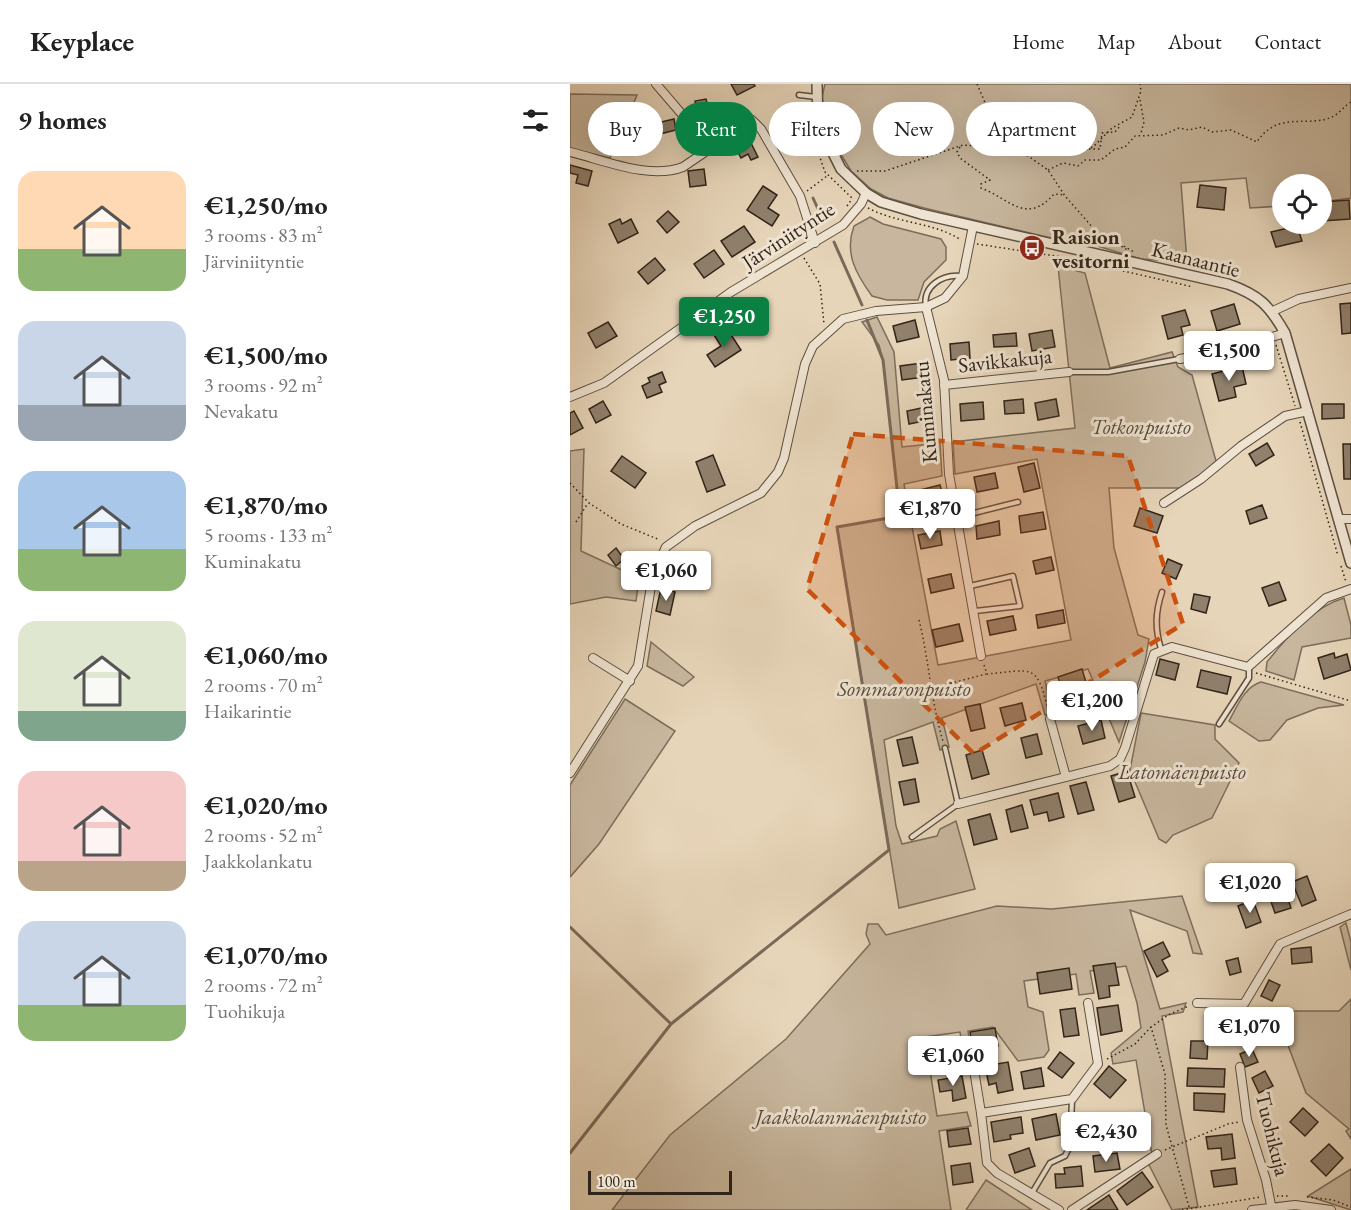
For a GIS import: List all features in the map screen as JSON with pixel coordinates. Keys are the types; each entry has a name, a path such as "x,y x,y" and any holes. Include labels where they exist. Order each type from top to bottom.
{"street":[{"path":"656,84 675,106"},
{"name":"Kaanaantie","path":"817,84 818,123 841,169 866,193 900,208 1146,266 1256,295 1273,311 1285,333 1351,563"},
{"path":"757,125 800,195 815,243"},
{"path":"570,152 654,172 670,172 683,167 698,156"},
{"name":"Järviniityntie","path":"570,397 604,383 731,292 843,225 861,204 866,193"},
{"path":"570,773 573,762 638,666 653,574 666,547 695,526 761,493 778,472 784,458 805,364 813,346 843,319 876,311 926,307 945,298 963,276 973,226"},
{"path":"1273,311 1299,299 1351,288"},
{"name":"Kuminakatu","path":"926,307 944,385 949,474 975,611 981,656"},
{"path":"1180,359 1233,349 1285,333"},
{"name":"Savikkakuja","path":"944,385 1069,372"},
{"path":"1164,503 1202,479 1241,446 1285,416 1308,411"},
{"path":"1339,519 1351,519"},
{"path":"958,804 1110,766 1120,759 1125,748 1154,654 1161,649 1184,649 1233,665 1248,667 1326,598 1349,589"},
{"path":"593,658 630,681"},
{"path":"1050,719 1066,777"},
{"path":"1197,1003 1244,1004 1280,944 1351,914"},
{"path":"981,1113 1072,1099 1098,1064 1088,1003"},
{"name":"Tuohikuja","path":"1240,1067 1247,1120 1266,1180 1272,1209"},
{"path":"974,1070 987,1163 997,1173 1059,1210"},
{"path":"1072,1210 1157,1154"},
{"path":"1252,1210 1295,1205 1331,1210"}],"lane":[{"path":"799,95 816,97"},
{"path":"926,307 925,297 930,287 944,277 963,276"},
{"path":"1069,372 1108,372 1180,359"},
{"path":"957,518 1018,502"},
{"path":"970,586 1013,576 1020,606 975,611"},
{"path":"1161,649 1155,630 1162,592"},
{"path":"1219,724 1249,678 1248,667"},
{"path":"912,837 958,804 945,748"},
{"path":"1032,1194 1050,1163 1065,1156 1071,1146 1072,1099"}],"path":[{"path":"977,84 985,102"},
{"path":"1140,84 1143,128 1141,134"},
{"path":"806,96 811,136 818,158 828,176 861,204 892,218 952,232 959,240 970,243 1062,257 1201,288"},
{"path":"1097,141 1132,117 1140,98"},
{"path":"1048,170 1053,166 1068,163 1078,166 1085,160 1101,160 1141,134 1163,135 1179,128 1189,130 1202,127 1212,132 1231,130 1257,142 1263,134 1279,125 1294,120 1332,117 1351,102"},
{"path":"1097,149 1100,149 1101,134 1115,132 1121,125"},
{"path":"1143,128 1147,134"},
{"path":"963,145 958,149 958,156 990,180 981,184 981,188 993,192 1012,207 1035,207 1048,201 1054,194 1065,196"},
{"path":"841,169 885,171 966,145"},
{"path":"1028,156 1048,170 1065,196 1094,229 1140,257"},
{"path":"800,195 828,176"},
{"path":"1094,229 1140,256 1146,266"},
{"path":"800,252 820,284 824,324 832,319"},
{"path":"1274,337 1349,589"},
{"path":"570,483 589,502 621,524 660,540"},
{"path":"576,522 589,502"},
{"path":"919,620 933,688 936,720 945,748"},
{"path":"981,656 987,674"},
{"path":"1248,667 1261,675 1351,701"},
{"path":"933,688 987,674 1027,670 1041,681 1050,719"},
{"path":"1098,1064 1135,1044 1150,1027 1170,1014 1197,1003"},
{"path":"1150,1027 1165,1074 1164,1112 1189,1207"},
{"path":"1157,1154 1228,1124 1247,1120"}],"highlighted area":[{"path":"853,434 1128,456 1183,624 974,754 807,589"}],"green space":[{"path":"825,84 1351,84 1351,198 1332,201 1332,174 1272,174 1272,207 1250,208 1246,178 1181,183 1187,262 1141,259 1084,242 1064,241 888,198 871,189 851,171 842,156 861,156 861,102 823,102"},
{"path":"570,94 637,95 634,102 588,102 588,154 570,150"},
{"path":"870,217 883,224 941,239 946,247 946,260 924,282 918,300 887,300 872,296 861,280 853,263 851,236 854,226"},
{"path":"1058,266 1085,273 1110,368 1172,352 1178,367 1192,375 1216,461 1187,488 1109,488 1114,548 1138,635 1149,639 1145,662 1119,742 1088,669 1045,681 1053,713 1045,715 1036,684 942,718 949,747 940,750 933,722 884,740 896,826 902,844 937,836 940,829 956,821 975,889 899,908 837,527 900,516 883,360 879,345 862,322 877,317 894,352 902,447 940,443 942,476 904,484 938,665 1071,640 1037,459 955,474 953,442 1075,428"},
{"path":"584,449 581,551 639,578 636,601 606,597 570,604 570,451"},
{"path":"1344,598 1351,625 1351,638 1302,647 1294,680 1266,671 1267,662 1301,624 1322,608"},
{"path":"651,642 694,677 683,686 647,666"},
{"path":"1261,682 1344,705 1318,708 1287,720 1270,740 1259,741 1229,721 1250,688"},
{"path":"625,699 675,731 599,844 570,877 570,785"},
{"name":"Latomäenpuisto","path":"1141,713 1215,725 1215,739 1239,763 1212,818 1173,835 1166,843 1159,839 1130,770"},
{"name":"Jaakkolanmäenpuisto","path":"1182,896 1202,954 1193,953 1187,931 1130,910 1160,1009 1186,1003 1183,1012 1162,1016 1198,1207 1172,1210 1146,1159 1152,1155 1136,1060 1113,1064 1111,1053 1141,1028 1137,1003 1126,966 1090,971 1094,993 1079,995 1076,974 1024,981 1028,1007 1043,1012 1049,1050 1044,1057 1018,1061 993,1027 968,1031 971,1050 963,1051 960,1032 925,1037 937,1116 967,1112 971,1126 939,1131 951,1210 612,1210 670,1135 786,1039 870,944 866,934 868,924 878,924 886,935 997,906 1052,909"},
{"path":"1346,923 1351,942 1351,970 1340,927"},
{"path":"1351,999 1351,1139 1346,1131 1349,1129 1306,1093 1275,1011 1339,1011"},
{"path":"1351,1169 1351,1210 1308,1196"},
{"path":"986,1180 1032,1210 966,1210"}],"building":[{"path":"731,84 754,84 755,86 737,95"},
{"path":"706,99 707,102 695,102"},
{"path":"674,119 675,130 663,133 663,122"},
{"path":"570,165 592,171 588,186 576,183 578,175 570,173"},
{"path":"704,169 706,185 690,187 688,171"},
{"path":"1200,185 1226,188 1224,210 1197,207"},
{"path":"763,186 777,195 768,208 779,215 772,226 747,210"},
{"path":"1349,200 1350,219 1332,220 1332,201"},
{"path":"668,211 679,222 667,233 657,221"},
{"path":"620,219 622,224 631,219 638,233 618,243 609,224"},
{"path":"744,226 755,242 732,257 721,241"},
{"path":"1271,232 1272,234 1300,234 1302,241 1276,247"},
{"path":"714,250 724,264 704,278 694,264"},
{"path":"655,258 665,270 648,284 638,272"},
{"path":"1351,303 1351,333 1342,334 1340,304"},
{"path":"1234,304 1240,324 1217,331 1211,311"},
{"path":"761,307 768,318 751,328 744,317"},
{"path":"1185,310 1190,325 1181,327 1183,335 1168,339 1162,316"},
{"path":"915,320 919,337 897,342 893,326"},
{"path":"608,322 617,336 596,348 588,333"},
{"path":"726,327 741,350 715,367 707,355 721,346 714,335"},
{"path":"1052,330 1055,347 1032,351 1029,334"},
{"path":"1016,333 1017,346 994,347 993,335"},
{"path":"969,342 970,358 951,360 950,344"},
{"path":"922,363 924,377 902,380 900,366"},
{"path":"1242,366 1246,384 1234,387 1236,397 1219,401 1212,374"},
{"path":"662,372 666,382 659,385 662,392 647,398 642,386 650,382 648,378"},
{"path":"1023,399 1024,413 1005,414 1004,401"},
{"path":"1056,399 1059,416 1038,420 1035,403"},
{"path":"603,401 611,415 596,423 589,409"},
{"path":"983,402 984,419 961,421 960,404"},
{"path":"1322,404 1344,404 1344,418 1322,419"},
{"path":"931,406 933,419 909,424 907,411"},
{"path":"574,411 583,428 570,435 570,413"},
{"path":"1267,443 1274,455 1256,466 1249,454"},
{"path":"1343,444 1351,444 1351,479 1344,479"},
{"path":"713,455 725,485 707,492 696,462"},
{"path":"622,456 646,473 635,488 611,471"},
{"path":"1034,463 1040,488 1024,492 1018,467"},
{"path":"995,473 998,488 977,492 974,477"},
{"path":"940,485 944,499 915,507 912,492"},
{"path":"1262,505 1267,518 1250,524 1246,511"},
{"path":"1140,508 1163,516 1157,533 1134,526"},
{"path":"1043,512 1046,529 1021,533 1019,516"},
{"path":"999,521 1000,535 977,539 976,526"},
{"path":"940,531 942,545 921,549 918,535"},
{"path":"616,548 624,559 616,566 608,555"},
{"path":"1051,557 1054,570 1036,574 1033,561"},
{"path":"1168,559 1182,565 1176,579 1162,573"},
{"path":"951,574 954,588 931,593 928,579"},
{"path":"1279,582 1286,600 1269,606 1262,588"},
{"path":"661,588 675,592 670,615 656,611"},
{"path":"1194,594 1210,597 1206,613 1191,609"},
{"path":"1063,610 1065,623 1038,628 1036,615"},
{"path":"1013,616 1016,630 990,635 987,621"},
{"path":"959,624 963,641 936,647 932,630"},
{"path":"1334,653 1335,658 1347,654 1351,670 1324,679 1318,658"},
{"path":"1160,659 1179,664 1175,680 1156,675"},
{"path":"1082,669 1088,689 1064,696 1058,677"},
{"path":"1201,670 1231,677 1227,694 1197,687"},
{"path":"1022,703 1026,720 1005,726 1000,708"},
{"path":"980,704 985,728 971,731 965,707"},
{"path":"1101,720 1105,738 1083,744 1078,726"},
{"path":"1037,734 1042,754 1026,758 1021,738"},
{"path":"912,737 918,763 903,766 897,740"},
{"path":"982,750 989,774 972,779 966,755"},
{"path":"1127,771 1135,797 1119,802 1111,776"},
{"path":"915,779 919,802 904,805 899,782"},
{"path":"1086,782 1094,810 1078,814 1070,786"},
{"path":"1058,793 1064,817 1049,821 1047,812 1034,815 1030,800"},
{"path":"1022,805 1028,828 1011,832 1006,810"},
{"path":"990,814 997,839 974,845 968,820"},
{"path":"1307,876 1316,900 1302,906 1292,882"},
{"path":"1284,887 1291,908 1275,913 1268,893"},
{"path":"1253,900 1261,922 1246,928 1238,906"},
{"path":"1163,942 1170,956 1162,960 1168,971 1157,977 1144,951"},
{"path":"1311,947 1312,962 1292,964 1291,949"},
{"path":"1238,958 1241,972 1230,975 1226,961"},
{"path":"1115,963 1119,985 1109,986 1110,997 1099,999 1093,966"},
{"path":"1069,968 1072,989 1040,994 1037,973"},
{"path":"1269,980 1280,985 1272,1001 1261,996"},
{"path":"1118,1005 1122,1031 1101,1035 1097,1008"},
{"path":"1075,1008 1079,1035 1064,1037 1060,1010"},
{"path":"1236,1010 1238,1025 1226,1027 1224,1012"},
{"path":"995,1028 998,1046 973,1050 970,1032"},
{"path":"1191,1041 1208,1041 1207,1059 1190,1058"},
{"path":"963,1047 966,1066 937,1070 934,1051"},
{"path":"1252,1049 1258,1062 1245,1067 1240,1054"},
{"path":"1060,1052 1074,1063 1062,1078 1048,1068"},
{"path":"1008,1062 1013,1090 998,1093 996,1083 989,1085 985,1066"},
{"path":"1109,1066 1126,1080 1110,1098 1094,1084"},
{"path":"1041,1068 1044,1086 1024,1089 1021,1072"},
{"path":"1188,1068 1225,1069 1224,1087 1187,1086"},
{"path":"1265,1071 1273,1086 1259,1093 1252,1078"},
{"path":"962,1076 966,1098 953,1101 952,1090 940,1092 938,1080"},
{"path":"1194,1093 1225,1094 1224,1112 1194,1110"},
{"path":"1303,1108 1318,1122 1305,1136 1290,1122"},
{"path":"1056,1114 1060,1135 1036,1140 1032,1119"},
{"path":"1021,1117 1023,1133 1010,1135 1011,1139 994,1142 991,1122"},
{"path":"1110,1119 1113,1137 1085,1141 1082,1124"},
{"path":"968,1128 971,1144 949,1147 947,1131"},
{"path":"1232,1134 1235,1158 1222,1160 1221,1148 1208,1149 1206,1137"},
{"path":"1329,1144 1343,1158 1326,1176 1311,1161"},
{"path":"1029,1148 1035,1166 1015,1173 1009,1155"},
{"path":"1117,1153 1120,1169 1095,1172 1093,1156"},
{"path":"970,1163 973,1182 953,1185 951,1166"},
{"path":"1081,1166 1083,1186 1056,1188 1055,1174 1065,1174 1064,1168"},
{"path":"1235,1168 1237,1184 1214,1187 1211,1171"},
{"path":"1142,1172 1153,1187 1127,1205 1117,1191"},
{"path":"1109,1195 1118,1210 1087,1210"}],"waterway":[{"path":"813,198 823,220"},
{"path":"834,242 862,305"},
{"path":"570,1153 671,1024 889,850 837,527 900,516 883,360 867,320"},
{"path":"570,927 670,1023"}],"place":[{"name":"Raision vesitorni","path":"1032,248"}],"park label":[{"name":"Totkonpuisto","path":"1141,426"},
{"name":"Sommaronpuisto","path":"904,688"}]}
